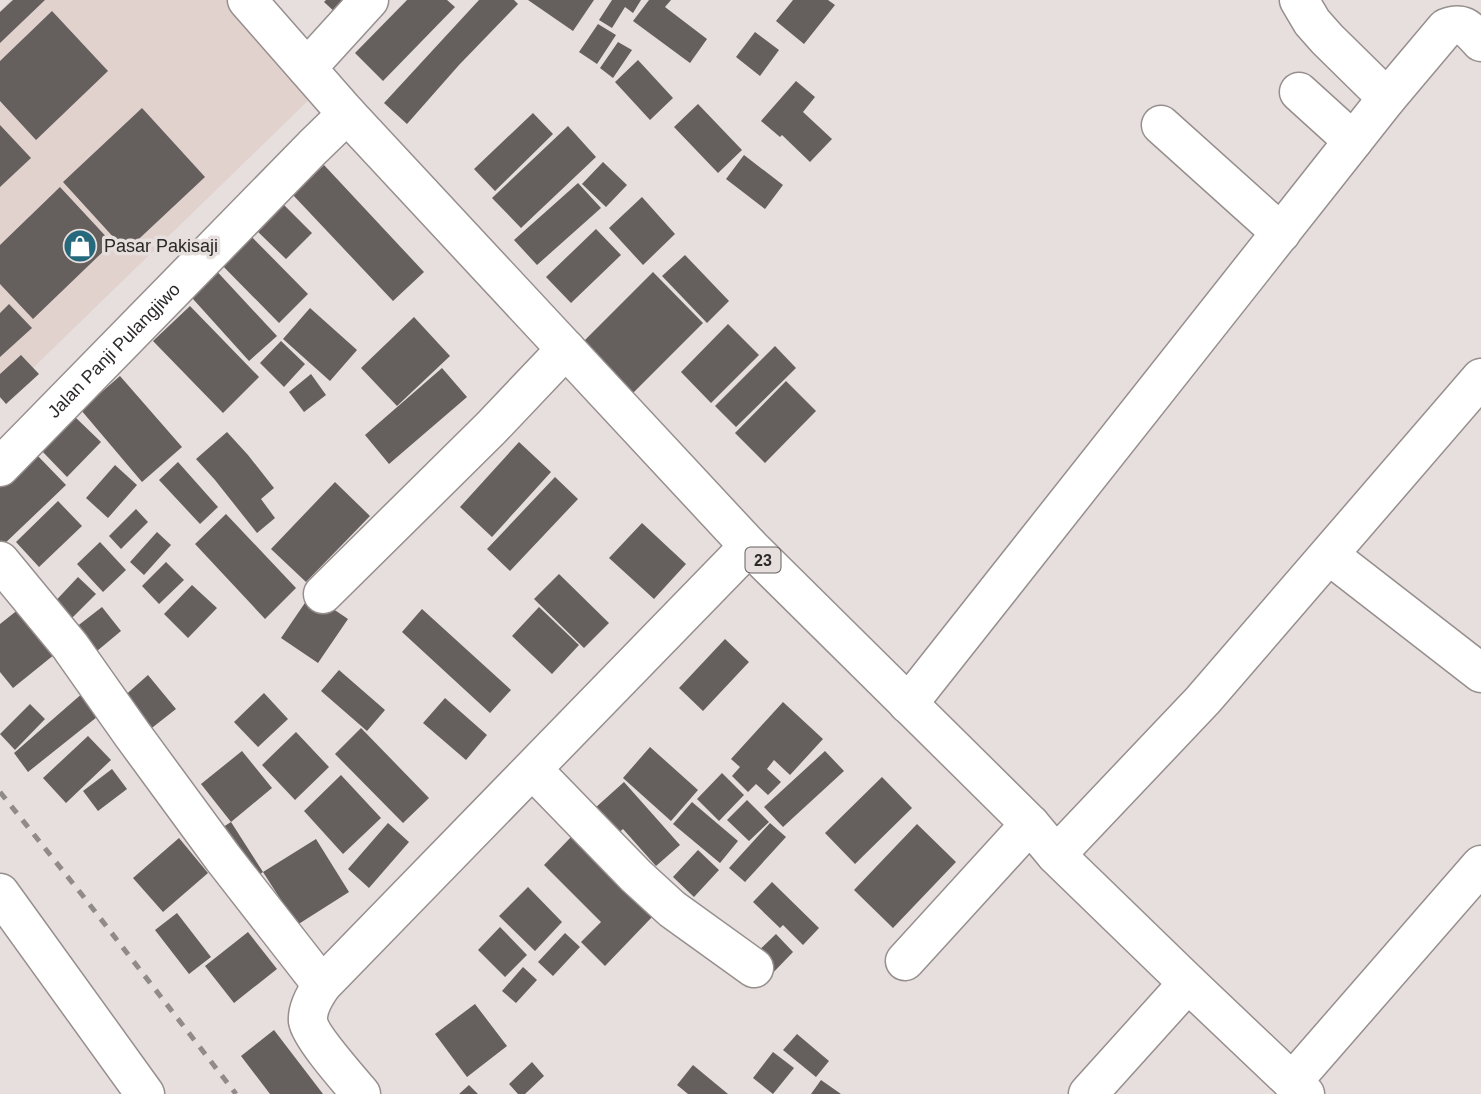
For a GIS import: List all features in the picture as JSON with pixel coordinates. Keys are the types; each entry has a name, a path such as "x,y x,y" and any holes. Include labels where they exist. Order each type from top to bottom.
{"main road":[{"name":"23","path":"247,0 347,114 749,546 1030,824 1056,855 1299,1088"},
{"path":"307,68 369,0"},
{"path":"1298,0 1327,39 1387,98"},
{"path":"908,704 1387,98 1446,29 1455,24 1463,26 1481,42"},
{"path":"1299,92 1353,141"},
{"name":"Jalan Panji Pulangjiwo","path":"0,467 347,114"},
{"path":"1161,125 1281,233"},
{"path":"323,594 491,428 566,349"},
{"path":"1056,855 1203,700 1481,378"},
{"path":"361,1094 317,1039 308,1022 312,999 322,985 749,546"},
{"path":"1329,555 1481,673"},
{"path":"0,561 70,646 206,836 322,985"},
{"path":"533,770 636,876 672,909 754,968"},
{"path":"905,961 1030,824"},
{"path":"1299,1088 1481,865"},
{"path":"0,893 145,1094"},
{"path":"1088,1094 1188,984"}],"shaded area":[{"name":"Pasar Pakisaji","path":"11,0 237,0 318,91 0,400 0,11"}],"building":[{"path":"13,0 45,0 0,43 0,12"},
{"path":"350,0 337,14 324,2"},
{"path":"407,0 447,0 455,7 383,81 355,53"},
{"path":"479,0 514,0 518,4 407,124 384,103"},
{"path":"528,0 594,0 573,31"},
{"path":"612,0 641,0 633,13 625,7 612,28 599,20"},
{"path":"649,0 671,0 665,7 707,39 690,63 633,21"},
{"path":"793,0 828,0 835,5 804,44 776,21"},
{"path":"52,11 108,71 36,140 0,101 0,61"},
{"path":"598,24 616,35 597,64 579,52"},
{"path":"755,32 779,50 760,76 736,57"},
{"path":"618,42 632,50 613,78 600,68"},
{"path":"638,60 673,98 650,120 615,82"},
{"path":"796,81 815,97 803,112 832,139 810,162 782,135 780,137 761,121"},
{"path":"698,104 742,150 718,173 674,127"},
{"path":"142,108 205,177 126,251 63,182"},
{"path":"533,113 553,134 495,191 474,169"},
{"path":"0,125 31,158 0,187"},
{"path":"568,126 596,157 521,228 492,198"},
{"path":"744,155 783,185 765,209 726,179"},
{"path":"603,162 627,185 606,207 582,184"},
{"path":"324,165 424,272 393,301 293,195"},
{"path":"578,183 601,208 537,265 514,240"},
{"path":"60,187 112,243 33,319 0,284 0,245"},
{"path":"642,197 675,234 643,265 609,228"},
{"path":"280,201 312,233 286,259 254,228"},
{"path":"596,229 621,255 571,303 546,277"},
{"path":"245,230 308,294 279,323 216,259"},
{"path":"685,255 729,301 707,323 662,276"},
{"path":"211,265 277,336 249,361 184,289"},
{"path":"653,272 703,323 628,398 578,347"},
{"path":"9,304 32,328 0,357 0,313"},
{"path":"190,306 259,377 223,413 153,341"},
{"path":"310,308 357,350 330,381 283,339"},
{"path":"414,317 450,356 397,406 361,368"},
{"path":"728,324 759,355 711,403 681,372"},
{"path":"281,341 305,364 284,387 260,363"},
{"path":"775,346 796,368 736,427 715,406"},
{"path":"21,355 39,374 6,404 0,397 0,374"},
{"path":"442,368 467,397 389,464 365,435"},
{"path":"311,374 326,395 304,412 289,392"},
{"path":"120,376 182,447 142,482 81,410"},
{"path":"786,381 816,411 765,463 735,433"},
{"path":"74,416 101,442 67,477 41,450"},
{"path":"227,432 274,488 261,499 275,518 257,533 196,459"},
{"path":"519,442 551,472 492,537 460,507"},
{"path":"34,452 66,485 0,548 0,484"},
{"path":"178,462 218,507 200,524 159,480"},
{"path":"115,465 137,485 108,518 86,498"},
{"path":"555,477 578,499 510,571 487,549"},
{"path":"335,482 370,516 306,582 271,549"},
{"path":"58,501 82,526 39,567 16,542"},
{"path":"136,509 148,522 121,549 109,536"},
{"path":"226,514 296,588 265,619 195,544"},
{"path":"642,523 686,564 654,599 609,558"},
{"path":"157,532 171,545 144,575 130,562"},
{"path":"100,542 126,570 103,592 77,564"},
{"path":"166,562 184,580 159,604 142,586"},
{"path":"559,574 609,623 584,648 534,599"},
{"path":"78,577 96,594 65,625 48,609"},
{"path":"192,585 217,608 188,638 164,614"},
{"path":"311,594 348,619 318,663 281,638"},
{"path":"24,605 60,650 13,688 0,672 0,624"},
{"path":"102,607 121,631 91,656 71,631"},
{"path":"539,607 579,645 552,674 512,636"},
{"path":"422,609 511,690 490,713 402,632"},
{"path":"725,639 749,662 703,711 679,688"},
{"path":"339,670 385,710 367,731 321,691"},
{"path":"148,675 176,709 148,731 121,699"},
{"path":"84,692 102,713 28,772 14,753"},
{"path":"264,693 288,719 258,747 234,722"},
{"path":"445,698 487,735 466,760 423,723"},
{"path":"783,702 823,739 790,775 774,760 767,769 781,782 768,795 756,784 748,792 732,776 740,767 731,759"},
{"path":"30,704 45,719 15,750 0,734"},
{"path":"361,728 429,798 403,823 335,754"},
{"path":"296,732 329,767 295,800 262,765"},
{"path":"88,736 111,760 66,803 43,778"},
{"path":"650,747 698,790 671,821 623,778"},
{"path":"242,751 272,788 231,822 201,784"},
{"path":"825,751 844,771 783,827 764,807"},
{"path":"112,769 127,789 98,811 83,791"},
{"path":"722,773 744,795 719,821 697,799"},
{"path":"341,775 381,818 343,854 304,811"},
{"path":"882,777 912,808 855,864 825,833"},
{"path":"624,782 680,845 656,866 623,829 607,843 585,817"},
{"path":"747,800 769,822 749,841 727,820"},
{"path":"692,802 738,841 720,863 673,824"},
{"path":"231,822 263,872 244,885 212,834"},
{"path":"388,823 409,842 369,888 348,869"},
{"path":"770,823 786,837 745,882 729,868"},
{"path":"917,824 956,862 893,928 854,890"},
{"path":"572,836 653,916 605,966 581,942 601,922 544,865"},
{"path":"179,838 208,873 163,912 133,878"},
{"path":"316,839 349,892 297,925 263,872"},
{"path":"698,850 719,870 694,897 673,877"},
{"path":"772,882 819,928 803,945 783,925 780,928 753,902"},
{"path":"528,887 562,922 535,951 499,916"},
{"path":"177,913 211,957 189,974 155,930"},
{"path":"500,927 527,955 505,977 478,950"},
{"path":"248,932 277,969 234,1003 205,966"},
{"path":"565,933 580,947 553,976 538,962"},
{"path":"776,934 793,952 767,979 748,961"},
{"path":"523,967 537,980 516,1003 502,991"},
{"path":"475,1004 507,1046 467,1077 435,1034"},
{"path":"274,1030 323,1094 270,1094 241,1056"},
{"path":"797,1034 829,1061 816,1077 783,1050"},
{"path":"773,1052 794,1068 773,1094 753,1078"},
{"path":"532,1062 544,1076 525,1094 518,1094 509,1084"},
{"path":"693,1065 728,1094 688,1094 677,1085"},
{"path":"821,1080 841,1094 811,1094"},
{"path":"469,1085 478,1094 459,1094"}],"railway":[{"path":"0,792 236,1094"}],"place":[{"name":"Pasar Pakisaji","path":"80,246"}]}
